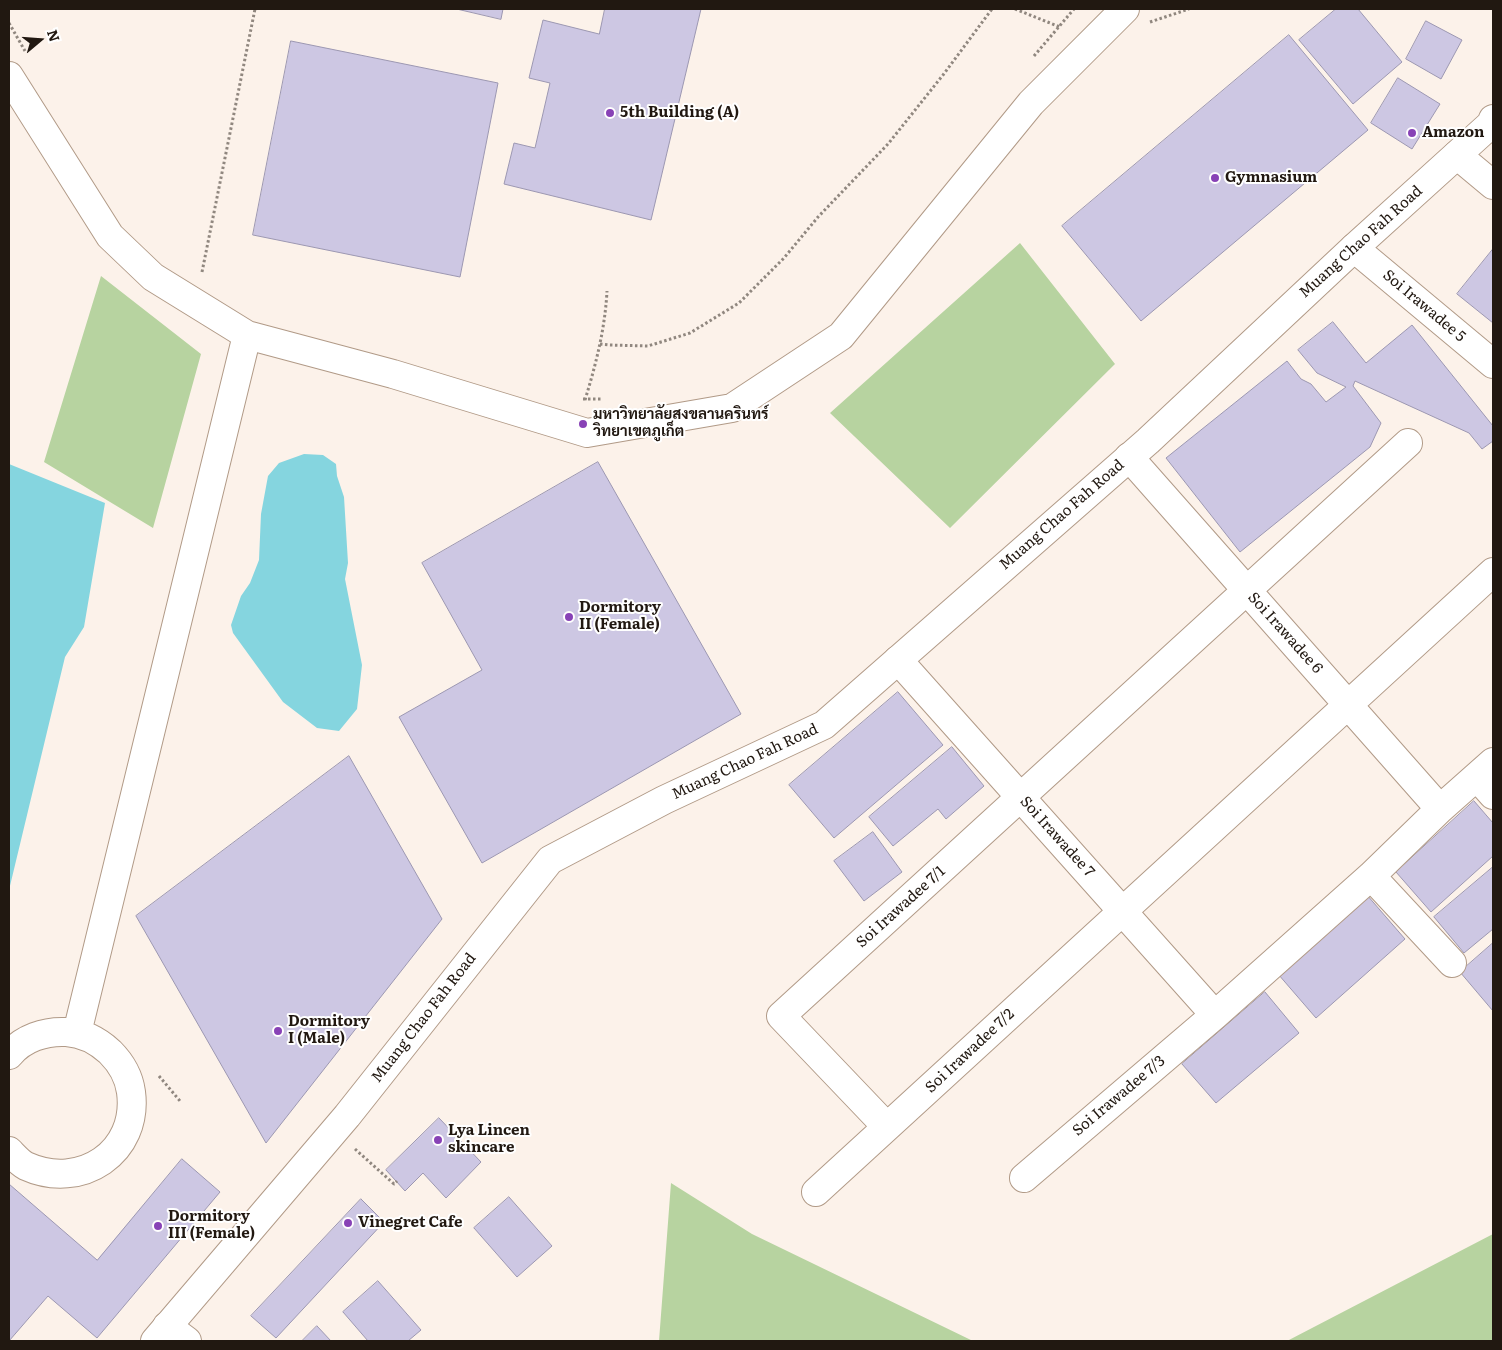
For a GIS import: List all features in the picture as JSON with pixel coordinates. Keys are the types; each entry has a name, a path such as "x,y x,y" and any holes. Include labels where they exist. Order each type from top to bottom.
{"street":[{"path":"9,76 110,236 153,277 247,335 393,374 587,433 732,408 841,336 1031,103 1125,9"},
{"name":"Muang Chao Fah Road","path":"170,1336 550,860 664,800 824,725 1148,441 1354,248 1491,124 1493,119"},
{"path":"1457,154 1493,185"},
{"name":"Soi Irawadee 5","path":"1354,248 1493,364"},
{"path":"76,1033 247,335"},
{"name":"Soi Irawadee 7/1","path":"887,1127 781,1016 1408,443"},
{"name":"Soi Irawadee 6","path":"1129,456 1440,809"},
{"name":"Soi Irawadee 7/2","path":"816,1192 1493,572"},
{"name":"Soi Irawadee 7","path":"898,660 1215,1015"},
{"name":"Soi Irawadee 7/3","path":"1024,1178 1215,1015 1371,876 1440,809 1488,778"},
{"path":"1371,876 1452,963"},
{"path":"9,1055 14,1049 33,1037 54,1031 76,1033 99,1042 117,1059 129,1081 132,1106 128,1130 115,1151 96,1166 72,1174 48,1173 25,1165 9,1151"}],"path":[{"path":"200,278 255,9"},
{"path":"600,344 609,346 648,346 690,333 739,303 784,258 818,217 888,144 992,9"},
{"path":"1015,9 1060,27"},
{"path":"1028,62 1074,9"},
{"path":"9,24 28,57"},
{"path":"585,400 600,344 606,312 607,291"},
{"path":"577,398 585,400 604,399"},
{"path":"334,1130 394,1184 397,1181"}],"green space":[{"path":"1020,243 1115,364 950,528 830,413"},
{"path":"101,276 201,354 153,528 44,462"},
{"path":"671,1183 752,1234 973,1341 659,1341"},
{"path":"1493,1234 1493,1341 1287,1341"}],"water":[{"path":"304,454 323,455 336,464 337,476 344,497 348,563 345,579 362,665 357,709 339,731 317,728 283,702 233,633 231,625 241,596 250,583 259,560 261,514 268,476 279,463"},
{"path":"9,464 105,503 84,627 65,657 9,890"}],"building":[{"path":"457,9 503,9 501,19"},
{"name":"5th Building (A)","path":"605,9 701,9 651,220 504,184 514,143 535,148 550,83 529,78 543,20 599,34"},
{"path":"1336,9 1358,9 1402,62 1353,104 1299,40"},
{"path":"1426,21 1462,40 1441,79 1406,59"},
{"name":"Gymnasium","path":"1289,35 1368,130 1141,321 1062,226"},
{"path":"291,41 498,83 460,277 253,235"},
{"path":"1398,78 1440,104 1412,149 1371,123"},
{"path":"1493,249 1493,323 1457,294"},
{"path":"1333,322 1366,363 1412,325 1493,426 1493,441 1482,449 1469,433 1355,381 1353,386 1381,423 1370,447 1240,552 1166,458 1287,361 1301,379 1311,384 1326,402 1346,387 1317,373 1298,350"},
{"name":"Dormitory II (Female)","path":"598,462 741,714 482,863 399,717 482,670 422,563"},
{"path":"898,692 943,745 834,838 789,785"},
{"path":"952,747 984,786 946,819 938,809 893,846 869,817"},
{"name":"Dormitory I (Male)","path":"349,756 442,919 266,1143 136,916"},
{"path":"1474,801 1493,823 1493,856 1431,912 1396,872"},
{"path":"873,832 902,872 864,901 834,861"},
{"path":"1493,867 1493,929 1464,953 1434,917"},
{"path":"1367,895 1405,939 1316,1018 1278,974"},
{"path":"1493,943 1493,1011 1460,972"},
{"path":"1265,992 1299,1033 1216,1103 1182,1064"},
{"name":"Lya Lincen skincare","path":"439,1118 481,1162 446,1198 423,1173 405,1191 386,1170"},
{"name":"Dormitory III (Female)","path":"182,1159 220,1192 97,1338 48,1296 9,1341 9,1184 97,1260"},
{"path":"509,1197 552,1246 517,1277 474,1228"},
{"path":"361,1199 384,1222 276,1338 251,1316"},
{"path":"378,1281 421,1330 408,1341 368,1341 343,1312"},
{"path":"317,1326 331,1341 302,1341"}],"place":[{"name":"5th Building (A)","path":"610,113"},
{"name":"Amazon","path":"1412,133"},
{"name":"Gymnasium","path":"1215,178"},
{"name":"มหาวิทยาลัยสงขลานครินทร์ วิทยาเขตภูเก็ต","path":"583,424"},
{"name":"Dormitory II (Female)","path":"569,617"},
{"name":"Dormitory I (Male)","path":"278,1031"},
{"name":"Lya Lincen skincare","path":"438,1140"},
{"name":"Vinegret Cafe","path":"348,1223"},
{"name":"Dormitory III (Female)","path":"158,1226"}]}
